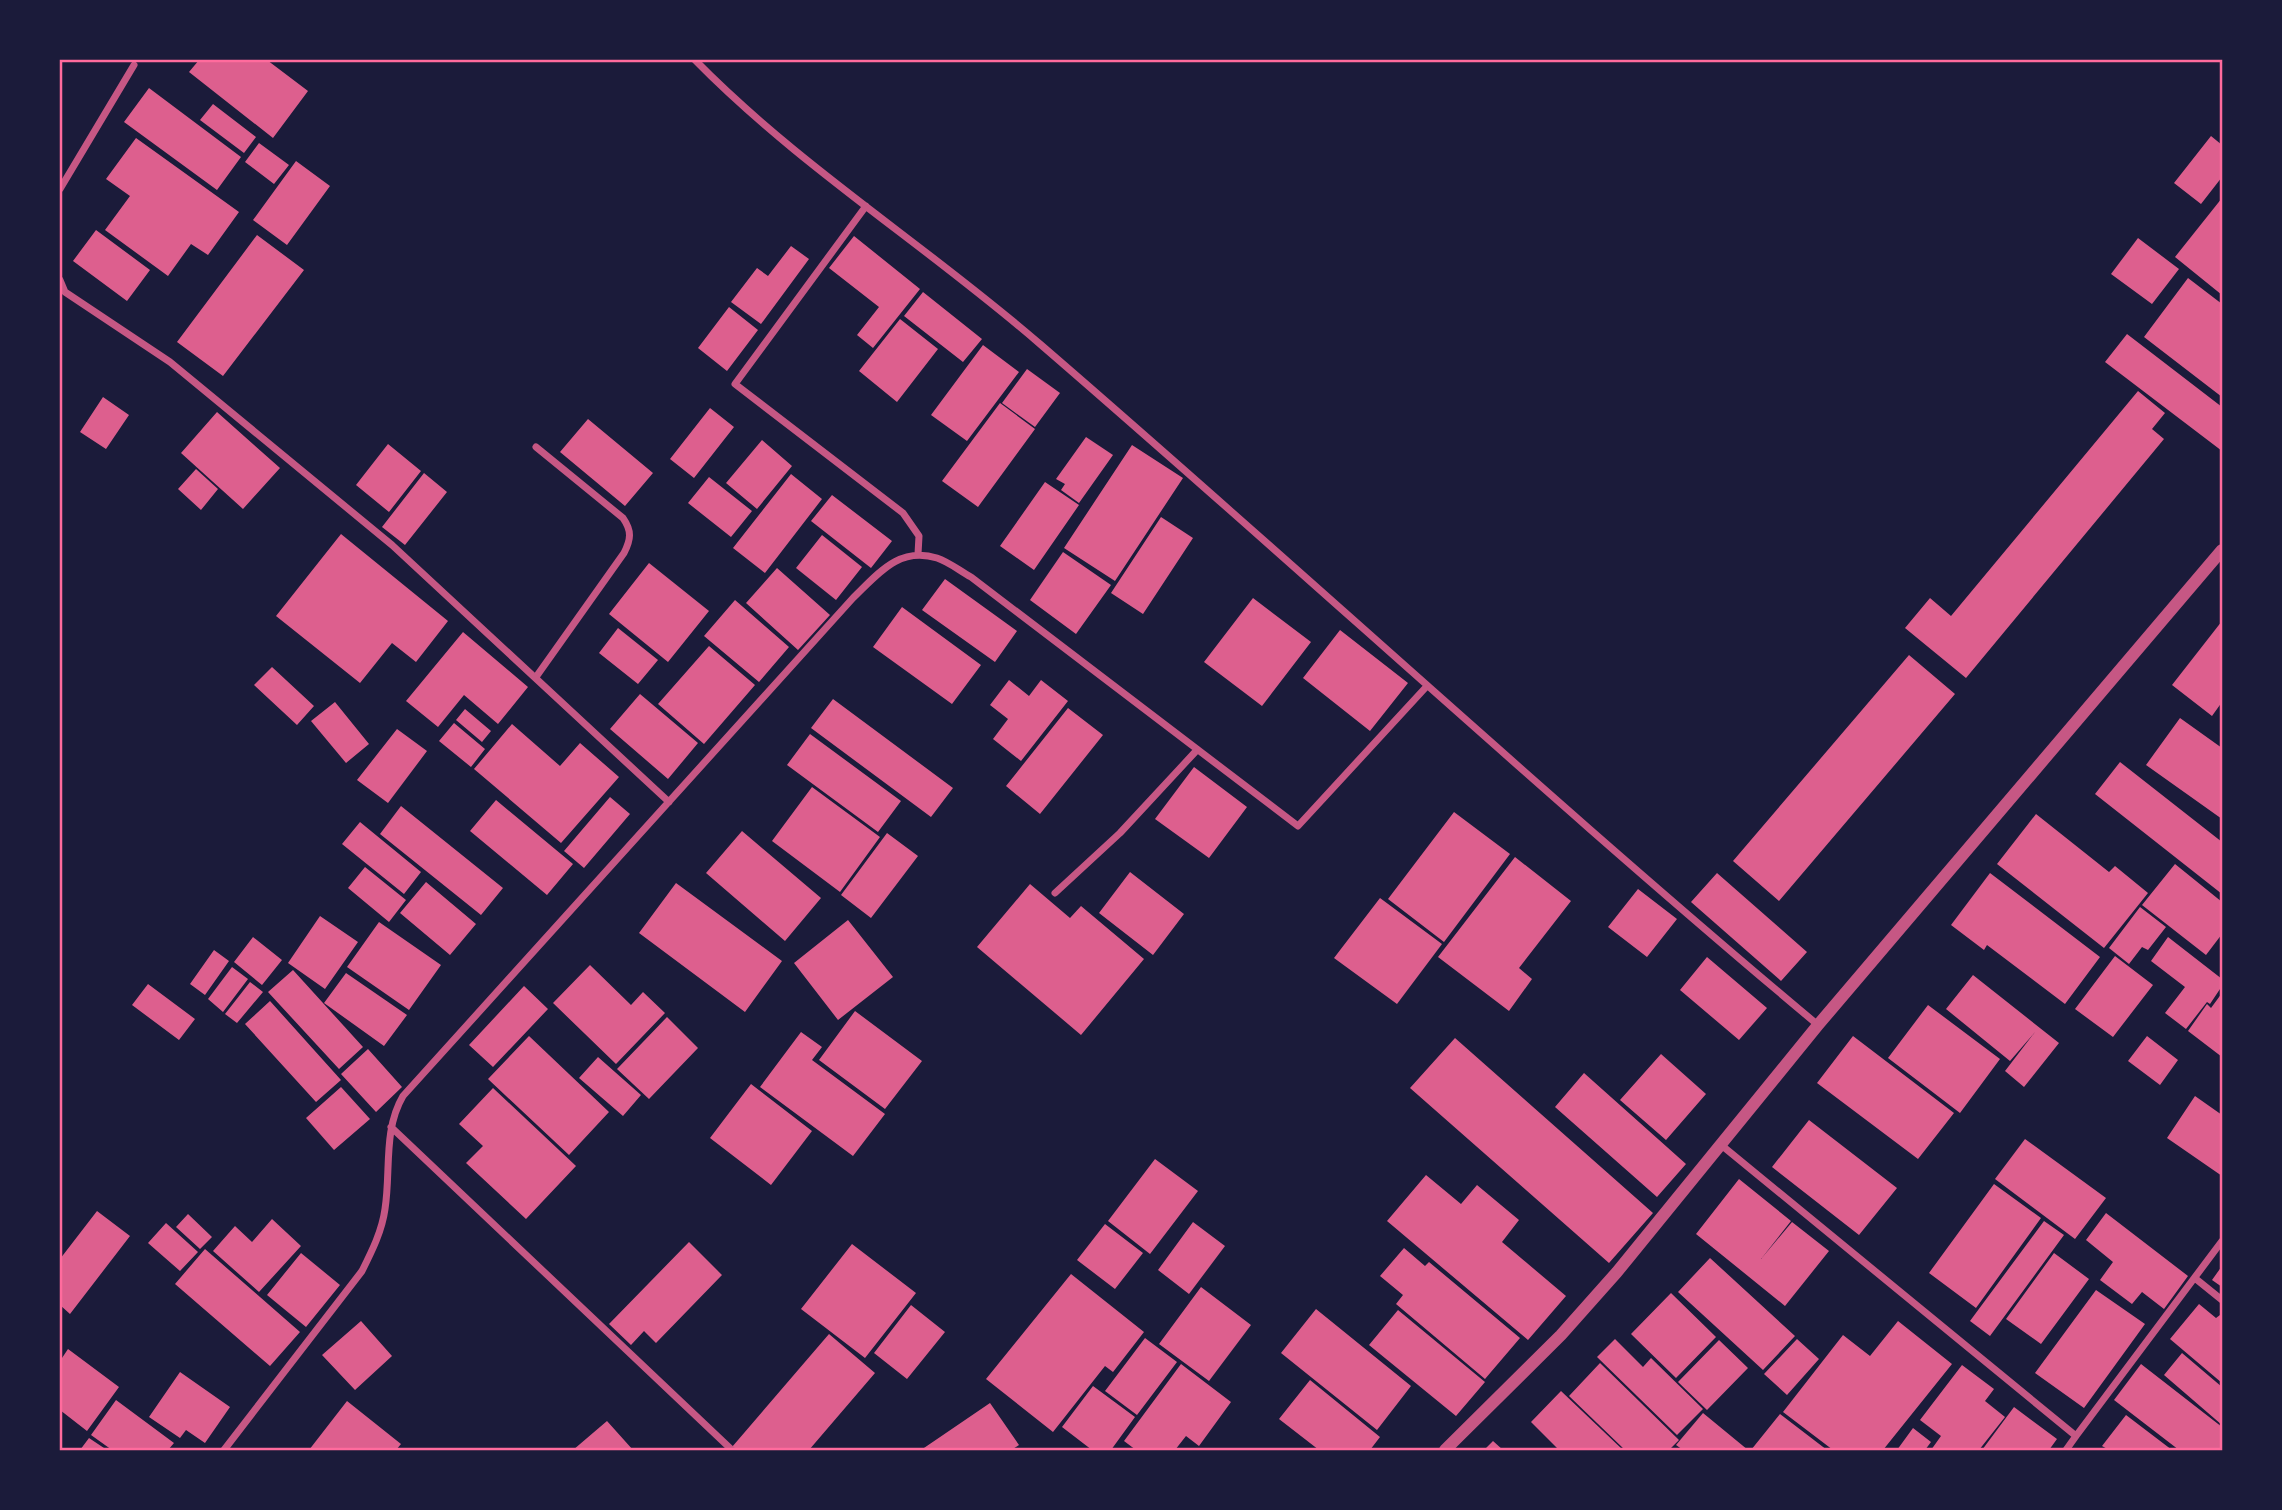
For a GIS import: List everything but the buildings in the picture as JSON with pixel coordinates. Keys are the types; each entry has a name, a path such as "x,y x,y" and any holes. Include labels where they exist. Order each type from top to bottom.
{"street":[{"path":"695,60 769,129 1036,341 1691,919 1818,1025"},
{"path":"60,189 134,65"},
{"path":"866,206 735,384 903,513 919,536 918,554"},
{"path":"60,280 65,292 170,362 392,545 669,802"},
{"path":"536,447 623,518 630,528 630,540 624,554 536,677"},
{"path":"1445,1451 1561,1335 1617,1272 1818,1025 2222,550"},
{"path":"225,1451 362,1271 376,1242 385,1210 391,1127 394,1111 403,1096 853,598 879,573 900,558 918,554 939,559 971,577 1298,826 1427,686"},
{"path":"1055,892 1120,833 1198,750"},
{"path":"391,1127 732,1451"},
{"path":"1720,1144 2076,1436"},
{"path":"2069,1450 2076,1436 2222,1241"},
{"path":"2196,1279 2222,1300"}]}
